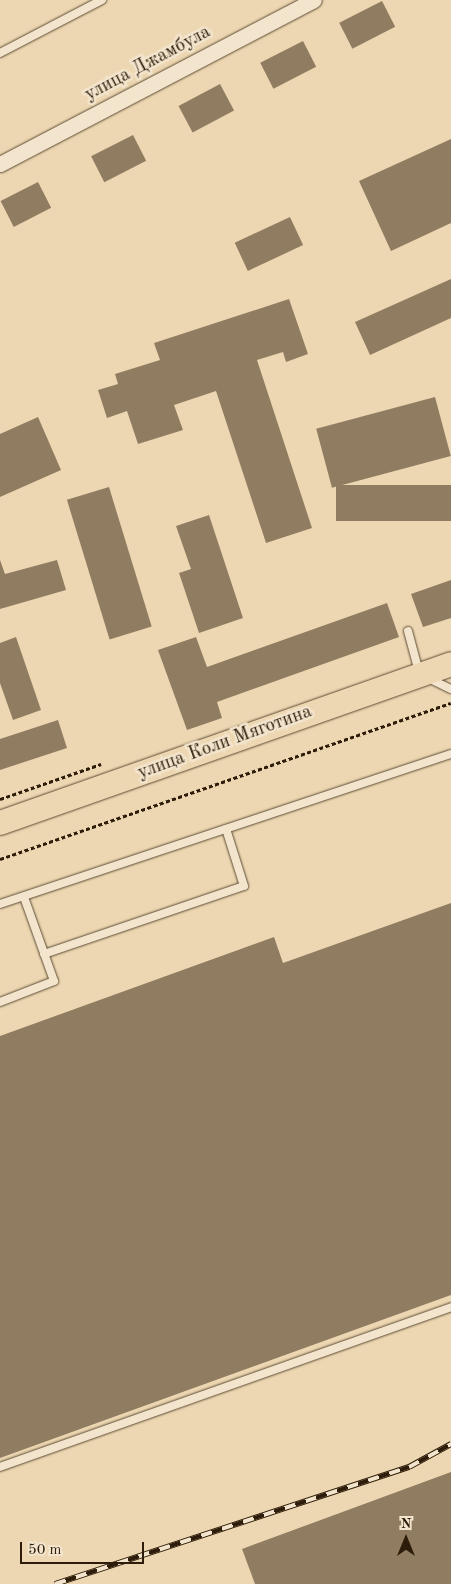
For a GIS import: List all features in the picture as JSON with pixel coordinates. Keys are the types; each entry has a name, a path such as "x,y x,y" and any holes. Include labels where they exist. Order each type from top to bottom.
{"main road":[{"name":"улица Коли Мяготина","path":"0,823 451,664"}],"street":[{"name":"улица Джамбула","path":"0,164 314,0"}],"lane":[{"path":"0,53 102,0"},
{"path":"408,631 420,674 451,689"},
{"path":"0,904 451,754"},
{"path":"44,954 244,886 226,829"},
{"path":"0,1002 54,981 24,896"},
{"path":"0,1467 451,1306"}],"path":[{"path":"0,859 451,703"}],"building":[{"path":"382,1 395,27 352,49 339,23"},
{"path":"303,41 316,67 273,89 260,63"},
{"path":"220,84 234,110 193,133 179,106"},
{"path":"133,135 146,161 104,182 91,156"},
{"path":"451,139 451,223 391,251 359,181"},
{"path":"38,182 51,208 14,227 1,201"},
{"path":"290,217 303,245 248,271 235,243"},
{"path":"451,279 451,318 370,355 355,322"},
{"path":"289,299 308,354 286,362 283,352 257,360 312,528 266,543 216,391 174,405 183,430 138,444 127,411 107,418 98,390 118,384 115,374 160,360 154,343"},
{"path":"435,397 451,456 332,488 316,429"},
{"path":"38,417 61,470 0,497 0,434"},
{"path":"336,485 451,485 451,521 336,521"},
{"path":"109,487 152,627 110,639 67,500"},
{"path":"209,515 243,618 199,633 179,573 191,569 176,526"},
{"path":"0,560 5,574 57,560 66,590 0,609"},
{"path":"451,580 451,618 423,627 411,594"},
{"path":"387,603 399,637 217,702 222,718 187,730 158,650 196,637 207,667"},
{"path":"16,637 41,710 13,720 0,683 0,643"},
{"path":"58,720 67,748 0,770 0,739"},
{"path":"451,903 451,1295 0,1458 0,1036 274,937 283,963"},
{"path":"451,1472 451,1584 255,1584 242,1549"}],"railway":[{"path":"55,1584 409,1467 451,1444"}]}
